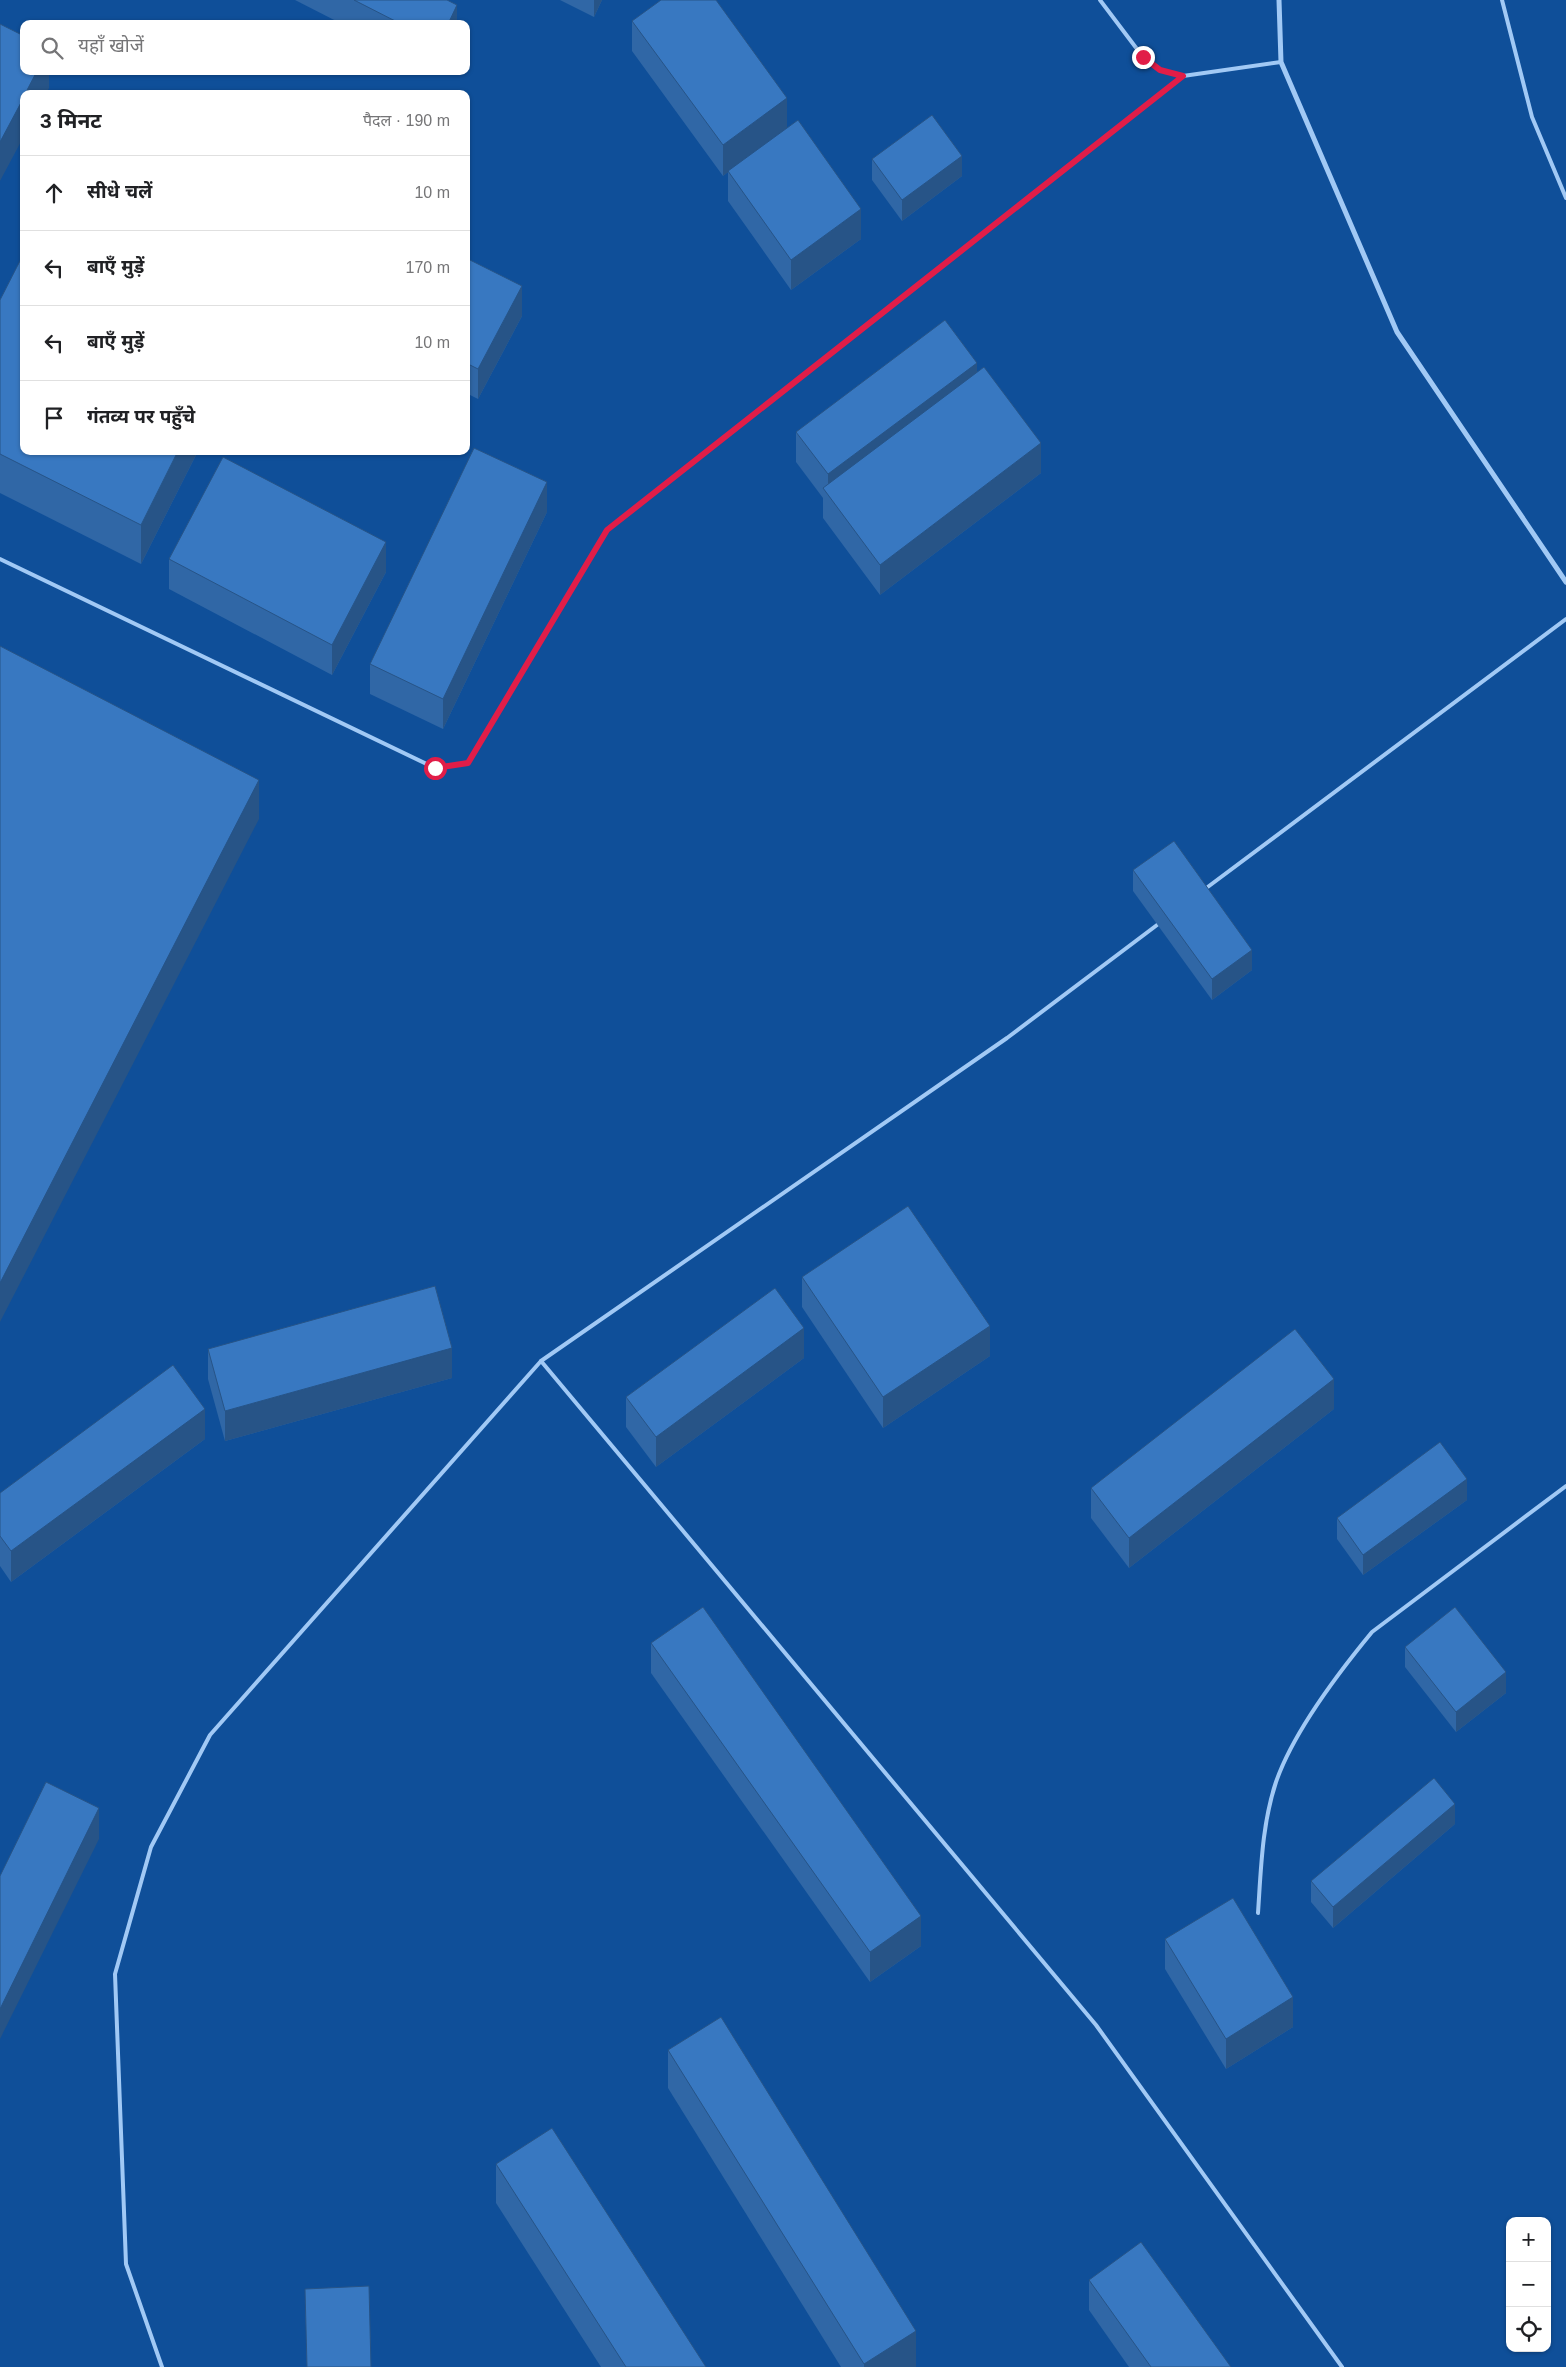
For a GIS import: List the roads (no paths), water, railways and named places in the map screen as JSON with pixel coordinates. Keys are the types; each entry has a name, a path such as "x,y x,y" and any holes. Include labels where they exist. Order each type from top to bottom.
{"street":[{"path":"1279,0 1281,62 1397,332 1566,582"}],"lane":[{"path":"1100,0 1143,57 1160,70 1183,76 1281,62"},
{"path":"1502,0 1532,117 1566,198"},
{"path":"0,559 435,768 468,763 607,530 1183,76"},
{"path":"1199,894 1566,619"},
{"path":"162,2367 126,2264 115,1974 151,1847 210,1735 540,1361 999,1044 1167,918"},
{"path":"540,1361 1096,2025 1342,2367"},
{"path":"1258,1913 1264,1835 1276,1782 1291,1748 1348,1661 1372,1632 1566,1486"}]}
